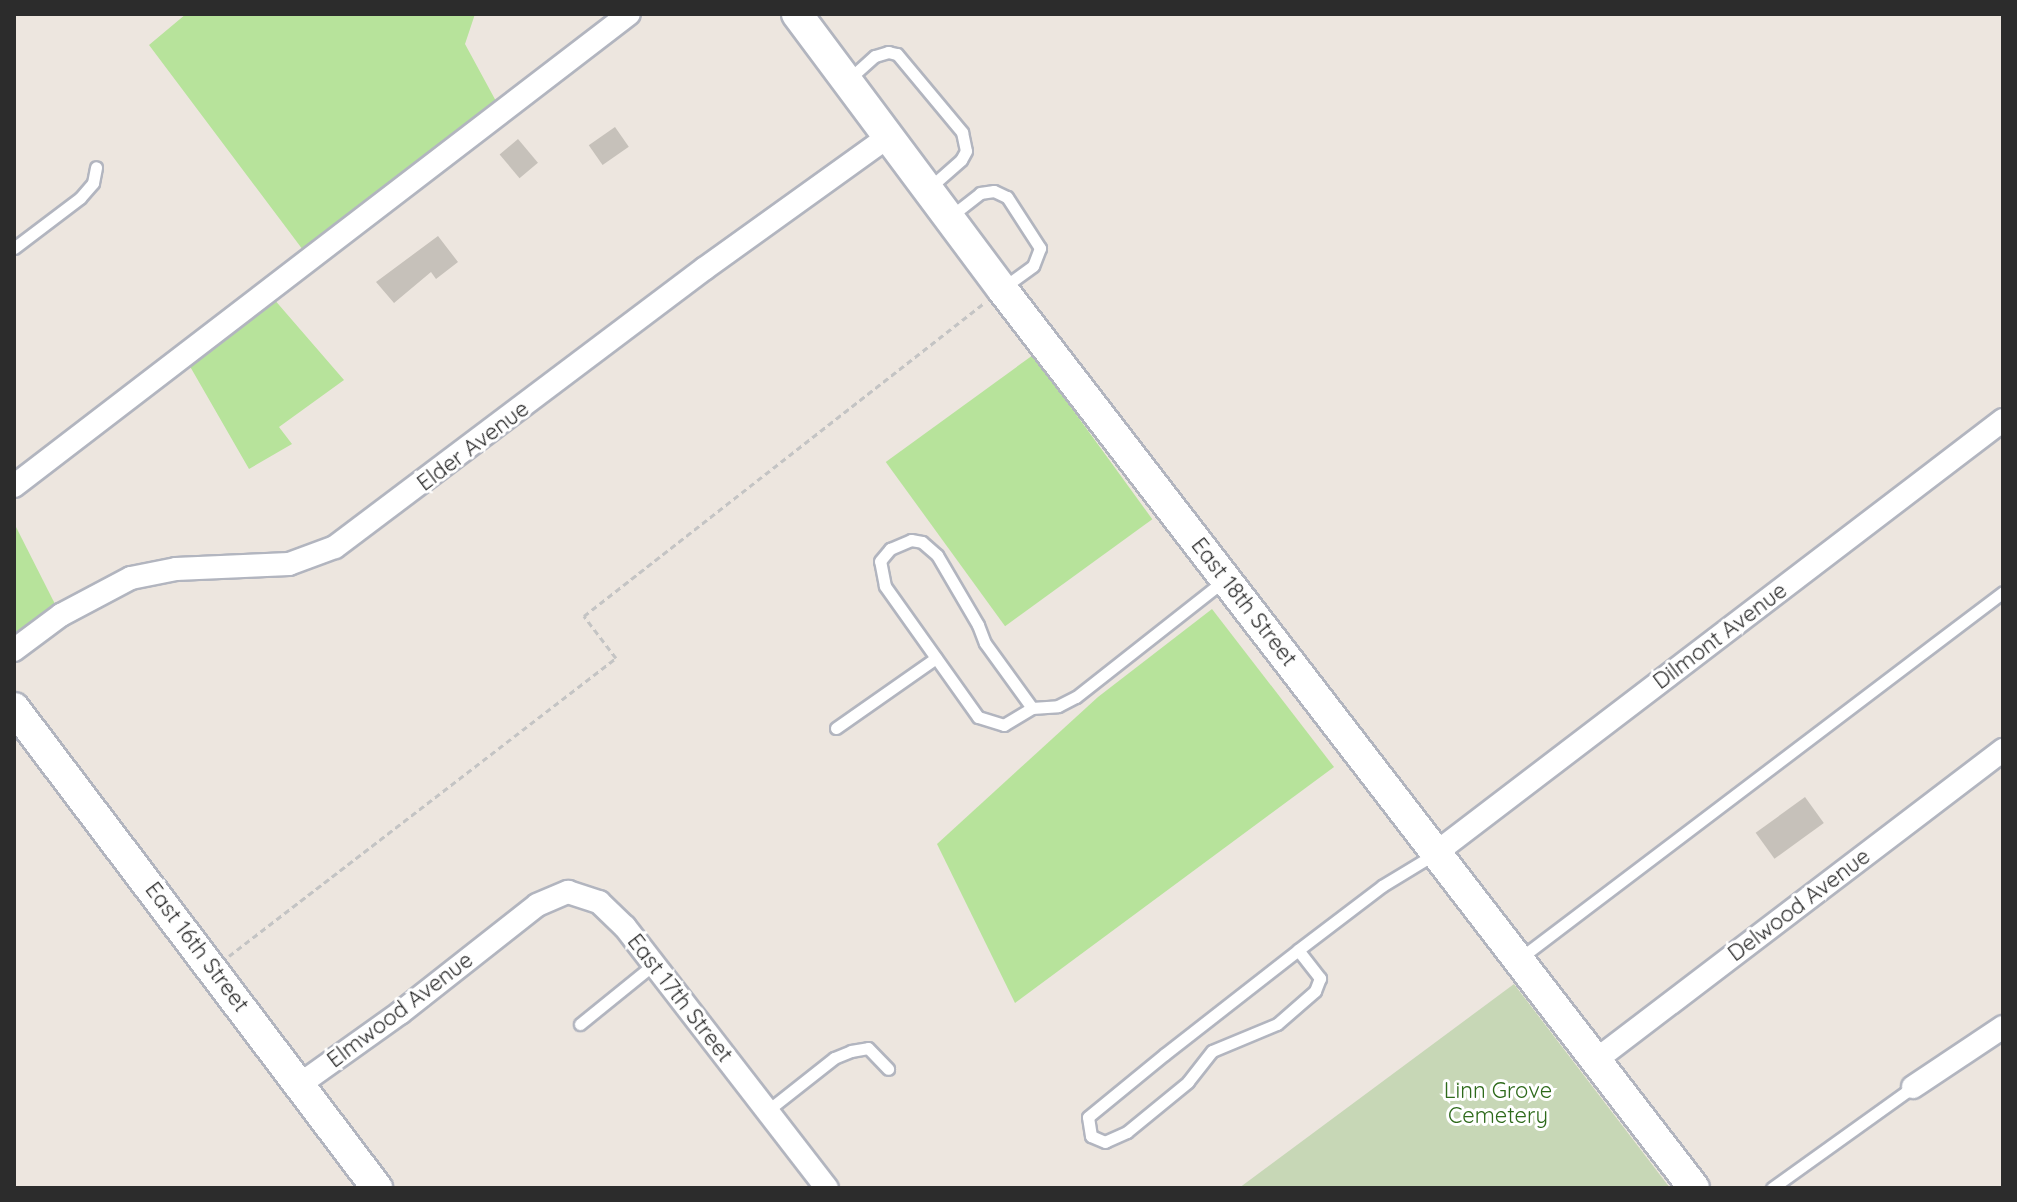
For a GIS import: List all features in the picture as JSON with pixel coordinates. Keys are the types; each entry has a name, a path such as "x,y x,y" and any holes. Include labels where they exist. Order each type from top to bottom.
{"street":[{"path":"14,486 629,14"},
{"name":"East 18th Street","path":"797,14 1002,289 1694,1188"},
{"name":"Elder Avenue","path":"14,650 61,615 131,578 176,569 289,564 335,547 704,269 888,137"},
{"name":"Dilmont Avenue","path":"1437,852 2003,420"},
{"name":"East 16th Street","path":"14,708 214,968 377,1188"},
{"name":"Delwood Avenue","path":"1596,1060 2003,750"},
{"name":"East 17th Street","path":"500,935 537,905 568,892 599,902 625,927 827,1188"},
{"name":"Elmwood Avenue","path":"299,1085 400,1013 500,935"},
{"path":"1913,1087 2003,1027"}],"lane":[{"path":"846,81 875,56 888,52 897,54 962,132 966,151 961,160 928,190"},
{"path":"14,248 80,198 93,183 96,167"},
{"path":"949,218 980,193 994,191 1007,197 1040,248 1033,266 1002,289"},
{"path":"1032,708 985,643 978,625 937,555 922,542 901,542 880,561 879,573 978,717 1004,725 1032,708 1058,706 1076,697 1226,579"},
{"path":"1519,959 2003,592"},
{"path":"836,728 936,658"},
{"path":"1298,950 1320,978 1315,991 1277,1024 1212,1051 1188,1082 1127,1132 1105,1142 1091,1136 1088,1117 1298,950 1382,886 1437,852"},
{"path":"580,1024 654,964"},
{"path":"767,1111 834,1058 851,1051 868,1048 888,1069"},
{"path":"1772,1188 1913,1087"}],"path":[{"path":"214,968 616,658 584,616 1002,289"}],"green space":[{"path":"186,14 475,14 465,44 497,103 303,250 149,45"},
{"path":"273,298 344,380 279,427 292,444 249,469 184,356"},
{"path":"1033,355 1152,519 1005,626 886,462"},
{"path":"14,523 56,606 14,633"},
{"path":"1212,609 1334,767 1015,1003 937,844 1098,697"},
{"name":"Linn Grove Cemetery","path":"1514,984 1670,1188 1239,1188"}],"building":[{"path":"615,127 629,147 603,165 589,145"},
{"path":"518,139 538,163 520,178 500,154"},
{"path":"438,236 458,262 436,279 431,272 394,303 376,282"},
{"path":"1805,797 1824,823 1774,859 1756,833"}]}
